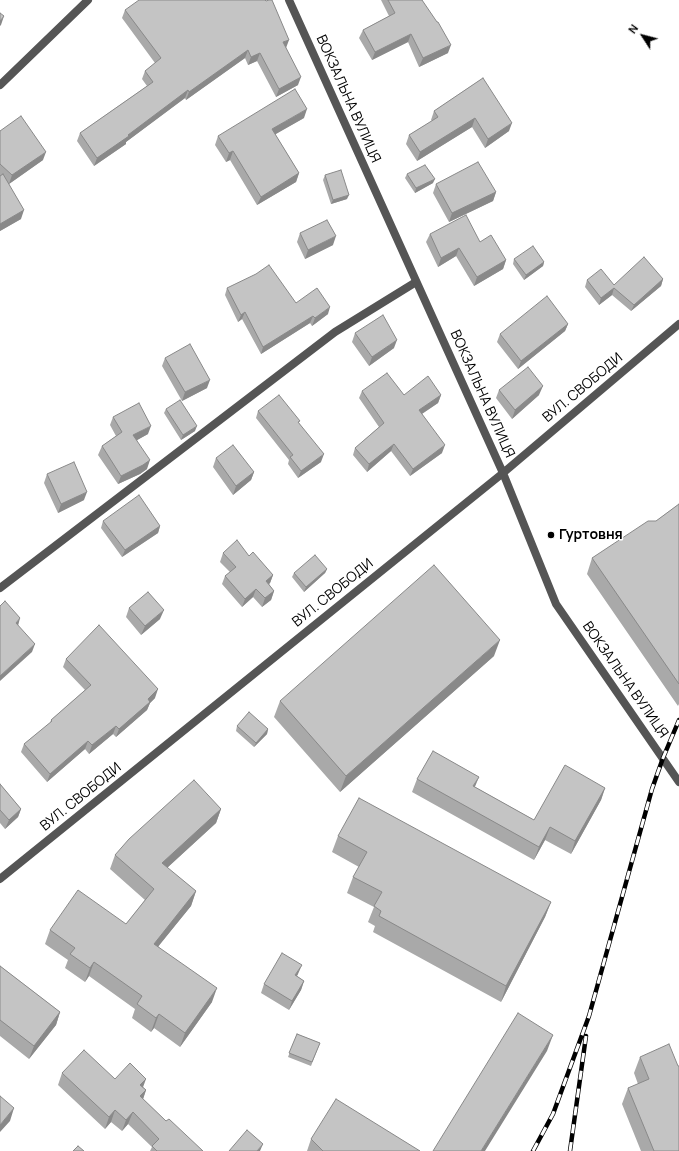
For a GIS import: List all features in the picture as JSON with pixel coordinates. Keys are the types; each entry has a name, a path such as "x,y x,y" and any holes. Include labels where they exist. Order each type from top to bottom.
{"street":[{"path":"0,85 88,0"},
{"name":"ВОКЗАЛЬНА ВУЛИЦЯ","path":"289,0 503,473 556,604 679,782"},
{"path":"0,588 335,332 416,282"},
{"name":"ВУЛ. СВОБОДИ","path":"0,879 503,473 679,324"}],"building":[{"path":"139,0 272,0 289,40 283,42 301,77 279,89 260,53 251,57 248,50 189,92 188,90 128,135 129,136 97,158 80,133 153,82 145,71 161,58 125,10"},
{"path":"388,0 422,0 438,22 451,45 423,58 411,34 375,52 363,30 395,13"},
{"path":"0,13 4,16 0,21"},
{"path":"483,78 512,123 488,139 475,118 420,152 409,135 438,117 434,111"},
{"path":"295,89 307,109 272,129 299,173 261,197 233,151 229,153 218,136"},
{"path":"21,116 46,152 12,175 0,164 0,131"},
{"path":"478,162 496,192 452,213 436,184"},
{"path":"425,165 435,179 416,188 407,174"},
{"path":"341,170 349,195 333,200 325,175"},
{"path":"3,174 24,210 0,224 0,176"},
{"path":"466,215 480,242 491,235 506,260 477,277 459,248 441,258 430,234"},
{"path":"327,220 336,236 308,250 300,233"},
{"path":"533,246 544,262 526,275 514,259"},
{"path":"644,257 663,279 634,305 614,288 601,298 587,280 601,269 614,285"},
{"path":"269,265 296,303 317,288 330,307 315,318 313,316 263,347 245,312 241,315 227,288 256,274"},
{"path":"547,296 568,324 521,361 500,334"},
{"path":"383,315 397,340 372,357 355,333"},
{"path":"190,344 210,380 185,392 165,358"},
{"path":"528,367 543,386 515,410 499,390"},
{"path":"387,373 404,395 428,376 441,395 419,410 445,445 413,469 394,444 369,464 355,448 384,423 362,391"},
{"path":"279,395 300,421 298,422 324,454 301,471 290,457 293,455 258,411"},
{"path":"180,400 197,426 183,435 166,409"},
{"path":"139,403 151,426 133,435 150,460 121,476 102,446 122,432 113,417"},
{"path":"233,445 254,472 236,486 216,458"},
{"path":"74,462 87,492 61,504 47,474"},
{"path":"139,495 160,526 125,550 103,521"},
{"path":"679,504 679,684 592,558 648,521 656,521"},
{"path":"237,540 249,556 253,552 273,575 266,581 274,591 265,598 256,589 245,599 225,576 236,567 223,553"},
{"path":"315,555 327,569 306,587 294,573"},
{"path":"434,565 500,640 346,776 280,701"},
{"path":"148,592 164,610 145,626 129,608"},
{"path":"5,601 20,618 16,623 35,644 0,676 0,606"},
{"path":"99,625 158,689 148,699 150,702 119,729 116,726 92,745 88,741 50,774 24,744 52,721 51,720 91,685 66,659"},
{"path":"249,712 268,729 256,743 237,726"},
{"path":"433,751 479,777 473,786 534,820 565,765 605,788 575,841 550,827 539,847 417,779"},
{"path":"194,780 221,809 162,863 196,891 154,944 217,988 185,1033 159,1014 156,1018 137,1004 142,996 94,962 90,968 70,954 75,948 50,930 78,890 126,924 154,889 115,855 129,839"},
{"path":"0,784 21,809 9,820 0,810"},
{"path":"359,798 551,902 506,986 379,916 381,911 374,906 382,892 353,877 367,852 338,836"},
{"path":"282,953 302,965 295,975 304,981 292,1001 264,984"},
{"path":"0,966 60,1012 34,1046 0,1020"},
{"path":"518,1013 553,1035 481,1151 433,1151"},
{"path":"297,1034 320,1043 312,1062 289,1053"},
{"path":"669,1044 679,1066 679,1151 654,1151 628,1088 649,1079 640,1057"},
{"path":"84,1050 115,1079 130,1063 146,1079 140,1085 146,1090 140,1096 166,1121 169,1119 203,1151 157,1151 152,1146 159,1139 133,1112 126,1120 115,1110 109,1117 62,1073"},
{"path":"0,1096 14,1108 0,1125"},
{"path":"336,1099 420,1151 323,1151 311,1139"},
{"path":"247,1130 263,1144 257,1151 229,1151"},
{"path":"78,1146 84,1151 73,1151"}],"railway":[{"path":"533,1151 553,1114 589,1016 652,789 679,720"},
{"path":"570,1151 586,1036"}],"place":[{"name":"Гуртовня","path":"551,535"}]}
